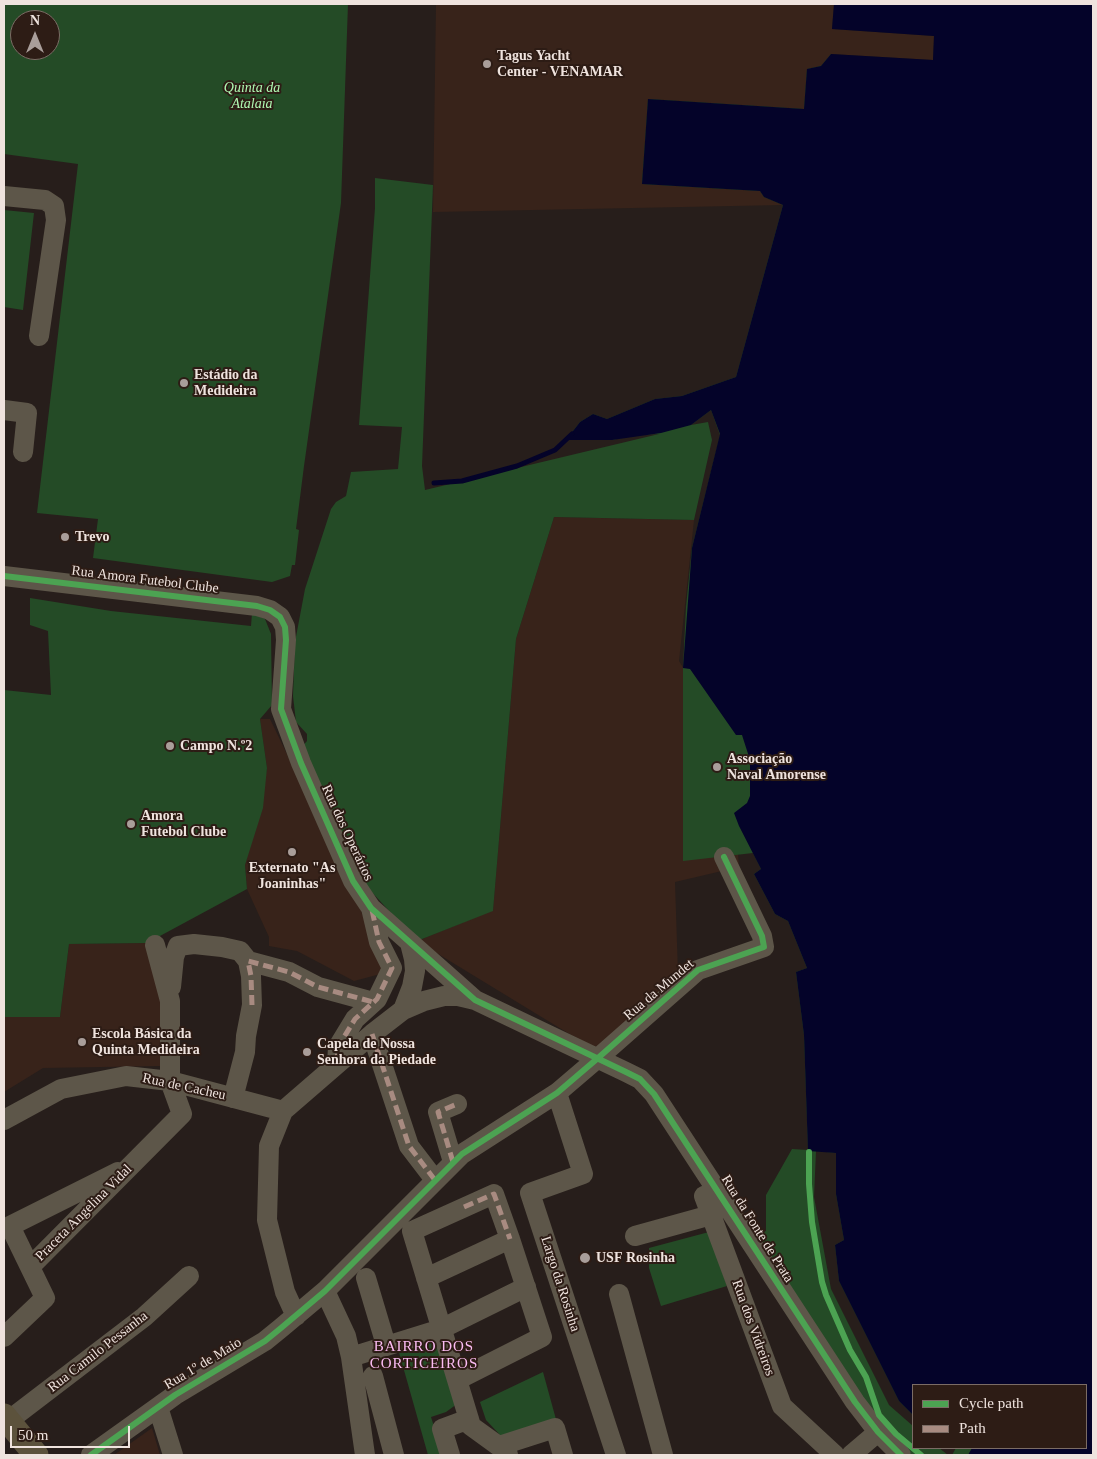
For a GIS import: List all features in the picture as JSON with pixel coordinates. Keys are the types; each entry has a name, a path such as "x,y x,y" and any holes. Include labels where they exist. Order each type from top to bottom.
{"main road":[{"path":"5,1421 36,1455"}],"street":[{"path":"4,196 44,200 54,206 56,220 39,336"},
{"path":"4,410 27,412 23,452"},
{"name":"Rua Amora Futebol Clube","path":"4,576 257,606 270,610 280,617"},
{"name":"Rua dos Operários","path":"280,617 285,627 286,640 281,709 301,763 353,881 371,908 475,1000 598,1058"},
{"name":"Rua da Mundet","path":"598,1058 698,970 764,947 762,936 724,857"},
{"path":"337,1064 338,1047 355,1019 377,999 392,968 380,942 371,908"},
{"path":"403,1010 412,987 415,972 410,943"},
{"path":"135,1163 182,1114 170,1081 170,1001 174,956 178,946 194,944 222,947 240,951 248,961 251,976 252,1005 245,1052 233,1098"},
{"path":"155,945 170,1001"},
{"path":"248,961 289,972 318,987 373,1002"},
{"path":"296,1316 285,1292 268,1220 269,1146 283,1110 403,1010 424,1001 444,996 458,996 475,1000"},
{"path":"372,1034 409,1146 435,1180"},
{"name":"Rua 1º de Maio","path":"91,1455 174,1395 265,1341 325,1291 462,1154 557,1093 598,1058"},
{"name":"Rua da Fonte de Prata","path":"598,1058 640,1079 654,1094 839,1379 878,1432 901,1455"},
{"name":"Rua de Cacheu","path":"4,1120 62,1089 126,1076 170,1081 283,1110"},
{"name":"Largo da Rosinha","path":"557,1093 583,1174 530,1193 616,1455"},
{"path":"453,1162 438,1112 457,1104"},
{"name":"Praceta Angelina Vidal","path":"4,1337 45,1298 10,1226 135,1163"},
{"name":"Praceta Angelina Vidal","path":"30,1267 135,1163"},
{"name":"Rua dos Vidreiros","path":"718,1191 704,1196 782,1406 835,1455"},
{"path":"457,1380 542,1337 494,1194 412,1231 442,1329 457,1380 471,1426 504,1451 555,1428 563,1455"},
{"path":"635,1236 711,1215"},
{"path":"426,1278 510,1239"},
{"name":"Rua Camilo Pessanha","path":"5,1421 144,1317 188,1276"},
{"path":"366,1278 386,1345"},
{"path":"351,1357 442,1329 526,1288"},
{"path":"325,1291 346,1336 351,1357 364,1449 388,1434"},
{"path":"619,1294 662,1455"},
{"path":"373,1376 394,1455"},
{"path":"158,1407 173,1455"},
{"path":"450,1455 442,1429 469,1419"},
{"path":"851,1455 878,1432"}],"shaded area":[{"path":"436,4 834,4 832,29 934,36 933,60 831,54 821,66 807,69 804,109 648,99 642,184 760,191 764,197 783,205 433,212"},
{"path":"554,517 694,520 679,661 730,745 739,867 675,882 678,974 599,1052 417,941 493,910 516,639"},
{"name":"Externato \"As Joaninhas\"","path":"260,719 270,719 356,897 384,973 354,981 297,951 269,946 269,937 247,889 245,865 267,768"},
{"name":"Escola Básica da Quinta Medideira","path":"147,943 161,997 161,1066 43,1068 4,1092 4,1017 60,1017 69,944"},
{"path":"152,1428 160,1455 114,1455"}],"green space":[{"name":"Estádio da Medideira","path":"4,4 348,4 341,203 304,466 296,529 299,530 295,565 292,565 290,576 272,582 93,558 98,519 37,513 78,164 4,154"},
{"path":"831,54 1082,1308 1093,1455 952,1455 955,1449 1087,1449 1087,1384 912,1384 912,1414 899,1401 839,1281 835,1245 844,1240 836,1194 836,1153 816,1151 814,1197 831,1289 889,1405 912,1425 912,1449 940,1449 948,1455 912,1455 872,1414 758,1234 766,1231 766,1195 792,1149 808,1150 804,1035 796,972 807,968 788,921 775,914 754,874 761,869 753,853 683,861 683,668 686,607 692,548 720,435 711,410 691,425 708,422 712,440 694,520 554,517 516,639 493,911 417,941 368,888 300,749 307,741 307,734 296,722 293,696 295,642 305,589 331,509 336,502 346,496 351,472 398,469 402,427 359,425 375,208 375,178 433,185 422,466 425,490 659,434 637,435 612,440 566,440 580,422 593,414 607,419 655,399 682,396 736,377 783,205 764,197 760,191 642,184 648,99 804,109 807,69 821,66"},
{"path":"4,210 34,213 23,310 4,307"},
{"name":"Amora Futebol Clube","path":"30,598 111,611 251,626 252,613 265,619 271,634 272,705 260,719 267,768 263,808 245,865 247,889 147,943 69,944 60,1017 4,1017 4,690 51,695 48,631 30,625"},
{"path":"709,1232 727,1286 661,1306 649,1268 649,1248"},
{"path":"438,1337 457,1404 446,1412 431,1417 443,1455 428,1455 398,1349"},
{"path":"543,1372 557,1423 501,1436 486,1420 480,1402"}],"water":[{"path":"834,4 1093,4 1093,1455 968,1455 971,1449 1087,1449 1087,1384 912,1384 912,1414 899,1401 839,1281 835,1245 844,1240 836,1194 836,1153 808,1151 804,1035 796,972 807,968 788,921 775,914 754,874 761,869 734,813 747,803 750,796 750,760 742,735 736,735 690,669 683,668 692,548 720,434 711,410 691,425 661,433 612,440 566,440 580,422 593,414 607,419 655,399 682,396 736,377 783,205 764,197 760,191 642,184 648,99 804,109 807,69 821,66 831,54 933,60 934,36 832,29"}],"waterway":[{"path":"434,483 462,481 517,466 555,450 572,434"}],"marked path":[{"path":"337,1064 338,1047 355,1019 377,999 392,968 379,942 372,910"},
{"path":"252,1005 251,976 248,961 289,972 318,987 373,1002"},
{"path":"372,1034 409,1146 435,1180"},
{"path":"453,1162 438,1112 457,1104"},
{"path":"464,1207 494,1194 510,1239"}],"cycle path":[{"path":"4,576 257,606 270,610 280,617 285,627 286,640 281,709 301,763 353,881 371,908 475,1000 640,1079 654,1094 855,1402 878,1432 901,1455"},
{"path":"91,1455 175,1395 265,1341 325,1291 462,1154 557,1093 698,970 764,947 762,936 724,857"},
{"path":"809,1152 812,1222 826,1295 850,1350 866,1377 879,1415 896,1434 912,1447"},
{"path":"914,1449 921,1455"}],"place":[{"name":"Tagus Yacht Center - VENAMAR","path":"487,64"},
{"name":"Estádio da Medideira","path":"184,383"},
{"name":"Trevo","path":"65,537"},
{"name":"Campo N.º2","path":"170,746"},
{"name":"Associação Naval Amorense","path":"717,767"},
{"name":"Amora Futebol Clube","path":"131,824"},
{"name":"Externato \"As Joaninhas\"","path":"292,852"},
{"name":"Escola Básica da Quinta Medideira","path":"82,1042"},
{"name":"Capela de Nossa Senhora da Piedade","path":"307,1052"},
{"name":"USF Rosinha","path":"585,1258"}],"district":[{"name":"BAIRRO DOS CORTICEIROS","path":"424,1356"}],"park label":[{"name":"Quinta da Atalaia","path":"252,96"}]}
